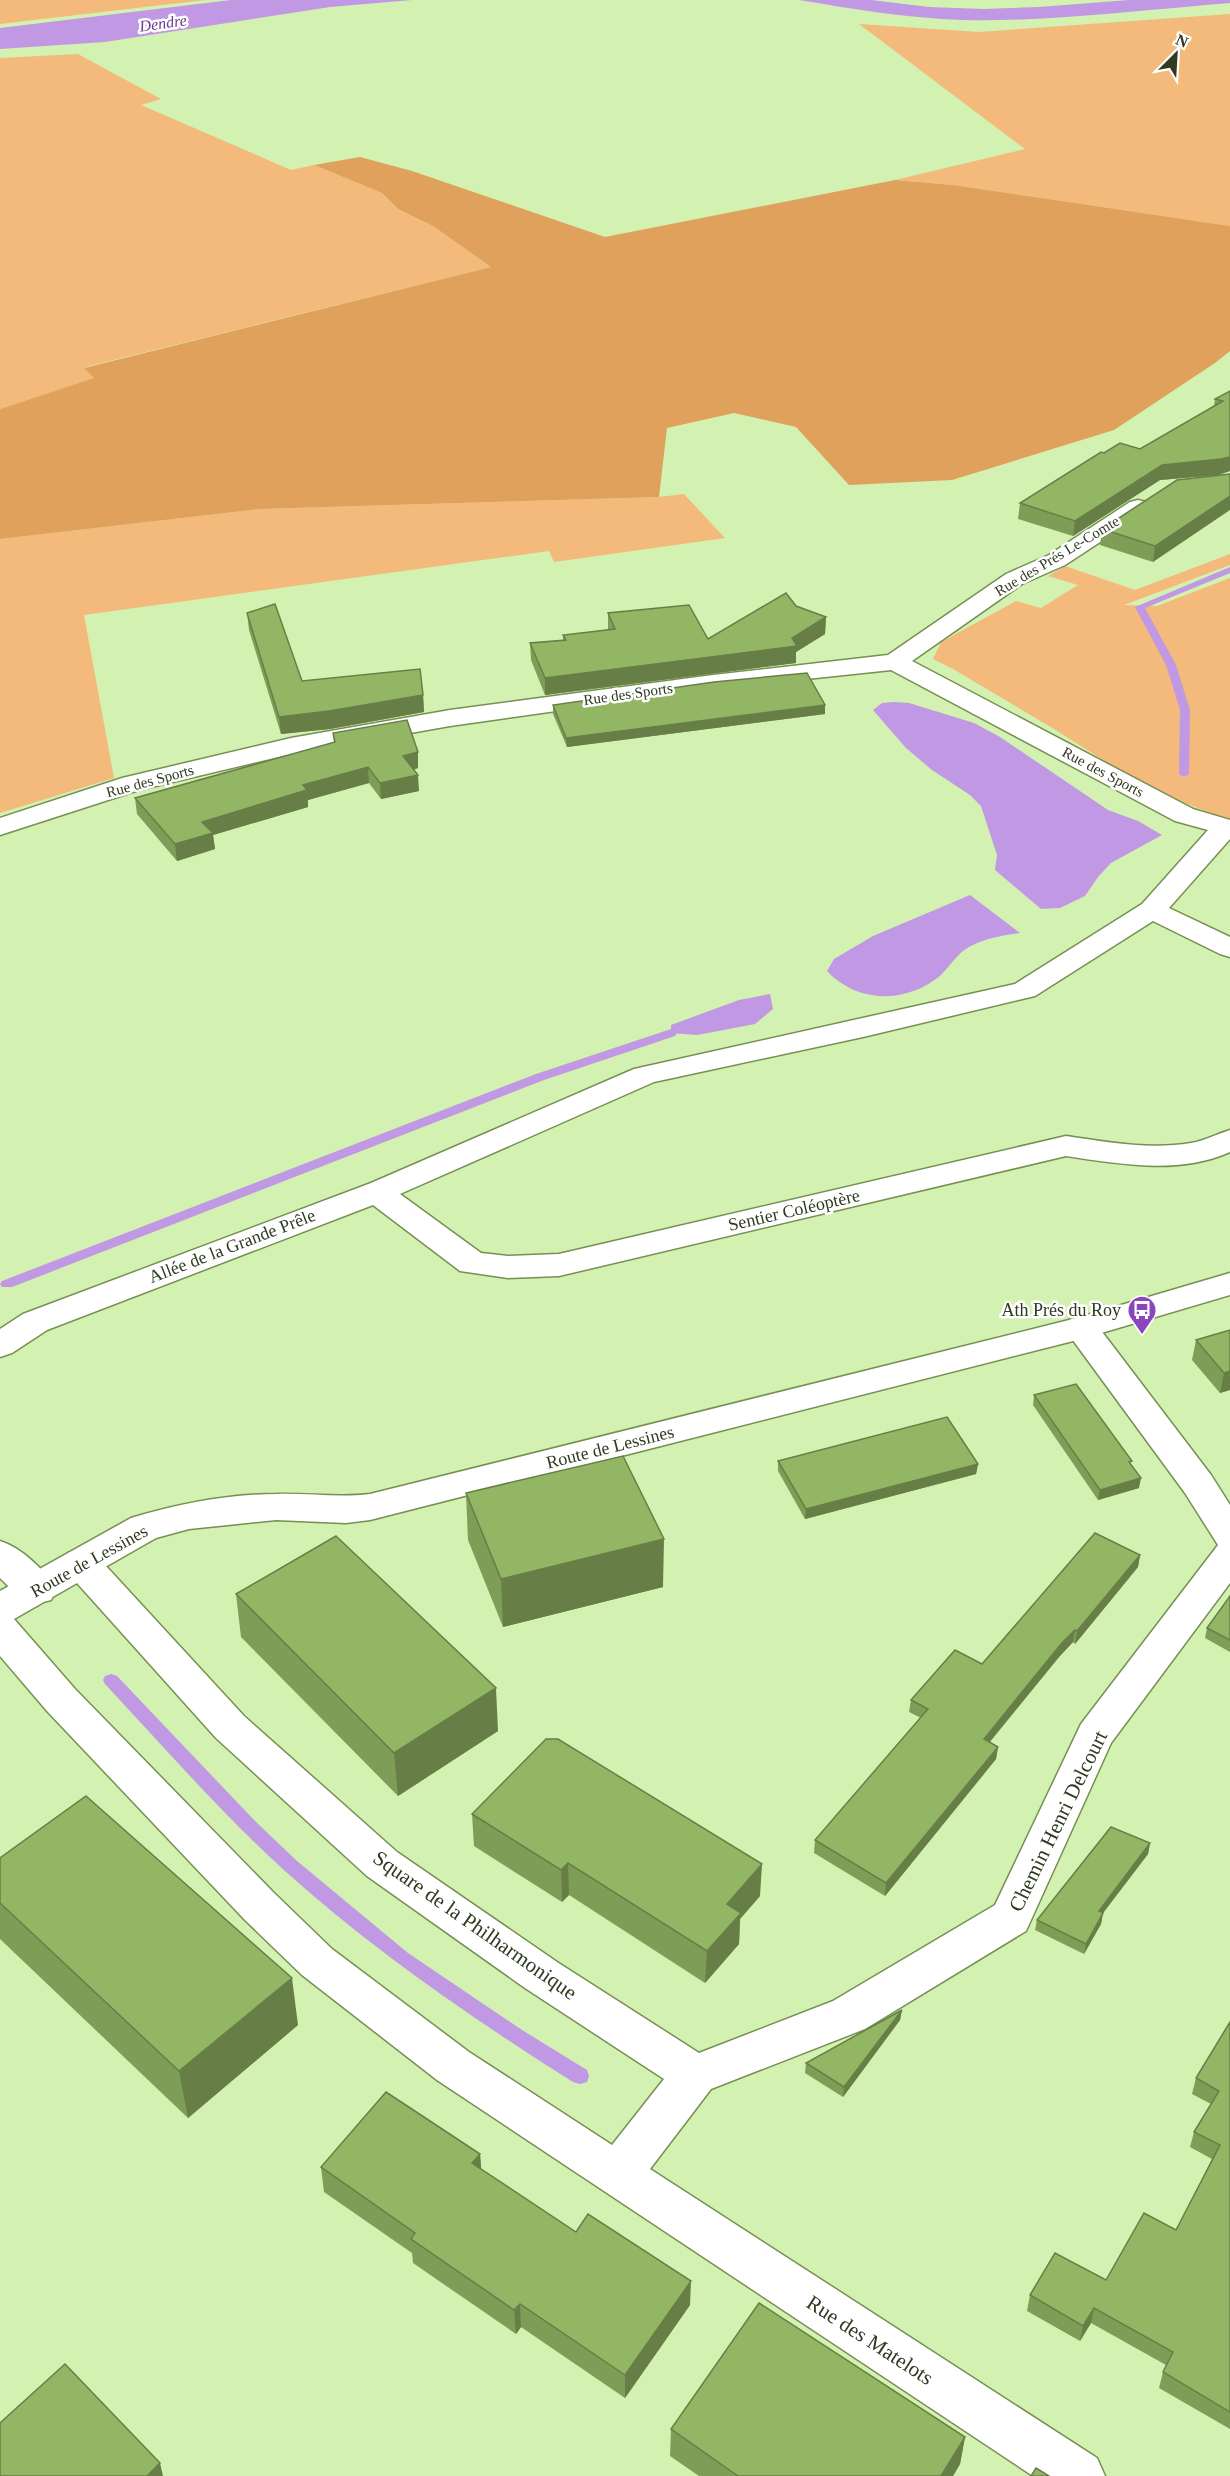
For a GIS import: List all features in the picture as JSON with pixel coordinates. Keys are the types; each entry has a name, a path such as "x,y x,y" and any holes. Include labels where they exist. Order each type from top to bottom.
{"street":[{"name":"Rue des Prés Le-Comte","path":"895,662 1014,579 1057,560 1160,493"},
{"name":"Rue des Sports","path":"0,827 131,784 291,747 473,715 713,682 895,662 1184,815 1228,827"},
{"name":"Allée de la Grande Prêle","path":"3,1337 82,1303 382,1190 645,1075 1025,990 1152,910 1228,827"},
{"path":"1152,910 1230,948"},
{"name":"Sentier Coléoptère","path":"382,1190 386,1200 472,1263 508,1267 559,1265 1066,1146 1127,1155 1182,1154 1217,1147 1230,1140"},
{"name":"Route de Lessines","path":"0,1609 144,1528 189,1516 276,1507 346,1510 370,1507 1081,1328 1230,1284"},
{"path":"1081,1328 1198,1484 1230,1535"},
{"path":"0,1555 37,1590"},
{"name":"Chemin Henri Delcourt","path":"695,2075 849,2015 1011,1918 1095,1735 1230,1555"},
{"name":"Square de la Philharmonique","path":"81,1563 230,1727 382,1864 541,1975 695,2075"},
{"path":"0,1629 61,1700 301,1950 453,2066 617,2175 695,2075"},
{"name":"Rue des Matelots","path":"617,2175 1078,2476"}],"shaded area":[{"path":"0,0 205,0 0,24"},
{"path":"1230,14 1230,226 953,185 895,180 1025,149 859,24 979,32"},
{"path":"78,54 161,99 141,105 291,170 314,165 382,193 398,209 433,226 491,267 85,367 95,378 0,409 0,58"},
{"path":"360,157 412,171 605,237 895,180 953,185 1230,226 1230,351 1114,430 952,480 849,485 796,427 734,413 667,428 659,497 260,509 0,539 0,409 94,378 84,368 491,267 433,226 398,209 382,193 314,165"},
{"path":"684,494 725,538 554,562 549,551 84,615 114,778 0,813 0,539 260,509 659,497"},
{"path":"1230,554 1230,565 1124,605 1157,606 1230,578 1230,820 1152,791 1054,729 933,659 941,642 1016,601 1041,608 1078,585 1048,576 1065,566 1135,590"}],"water":[{"name":"Dendre","path":"231,0 412,0 330,7 105,42 0,49 0,28"},
{"path":"799,0 871,0 929,7 983,9 1129,0 1230,0 1230,3 1062,17 962,20 900,15"},
{"path":"882,703 909,703 974,723 1000,737 1108,810 1138,821 1162,835 1111,863 1085,896 1060,908 1041,909 995,870 997,855 981,806 970,795 932,770 906,748 873,710"},
{"path":"970,895 1020,933 990,939 969,947 937,978 920,988 892,996 878,996 851,988 838,981 827,971 834,959 873,936"},
{"path":"770,994 773,1009 755,1024 697,1035 671,1033 671,1025 739,1000"}],"building":[{"path":"1230,391 1230,457 1162,465 1075,521 1020,503 1101,452 1104,453 1120,443 1140,449 1223,401 1215,399"},
{"path":"1230,474 1230,496 1155,546 1102,529 1177,480"},
{"path":"786,593 796,606 826,617 792,638 797,646 545,678 530,643 566,640 563,635 615,629 608,613 689,605 708,639"},
{"path":"275,604 302,681 420,669 423,695 279,717 247,613"},
{"path":"807,673 825,705 566,738 553,705 714,682"},
{"path":"407,720 418,752 403,756 418,775 380,783 368,767 303,785 307,790 202,822 213,833 175,844 135,798 335,742 333,733"},
{"path":"1230,1330 1230,1371 1224,1373 1196,1340"},
{"path":"1076,1384 1132,1461 1129,1462 1141,1478 1100,1490 1034,1395"},
{"path":"947,1417 978,1464 806,1509 778,1461"},
{"path":"623,1456 664,1539 501,1579 466,1493"},
{"path":"1095,1533 1140,1555 1077,1631 1075,1630 1061,1644 984,1739 998,1747 886,1883 815,1840 928,1709 911,1700 955,1650 982,1664"},
{"path":"336,1536 496,1688 394,1753 236,1594"},
{"path":"1230,1596 1230,1640 1207,1628"},
{"path":"546,1739 558,1739 762,1864 727,1904 741,1913 707,1951 568,1863 561,1870 472,1814"},
{"path":"86,1796 292,1978 179,2071 0,1903 0,1858"},
{"path":"1111,1827 1150,1843 1099,1911 1103,1913 1086,1944 1037,1920"},
{"path":"902,2010 844,2087 806,2063"},
{"path":"1230,2022 1230,2412 1163,2372 1173,2352 1094,2308 1083,2326 1030,2295 1055,2253 1106,2280 1144,2213 1176,2230 1220,2145 1194,2132 1219,2091 1196,2078"},
{"path":"386,2092 480,2154 472,2163 576,2232 588,2214 691,2281 625,2375 520,2304 514,2310 411,2239 415,2233 321,2167"},
{"path":"759,2303 965,2437 941,2476 738,2476 671,2429"},
{"path":"65,2364 160,2463 147,2476 0,2476 0,2423"},
{"path":"1036,2468 1049,2476 1031,2476"}],"waterway":[{"path":"1184,774 1185,710 1171,665 1140,607 1230,570"},
{"path":"7,1284 540,1077 671,1033"},
{"path":"111,1680 249,1826 291,1866 402,1958 516,2036 580,2076"}],"place":[{"name":"Ath Prés du Roy","path":"1142,1336"}]}
